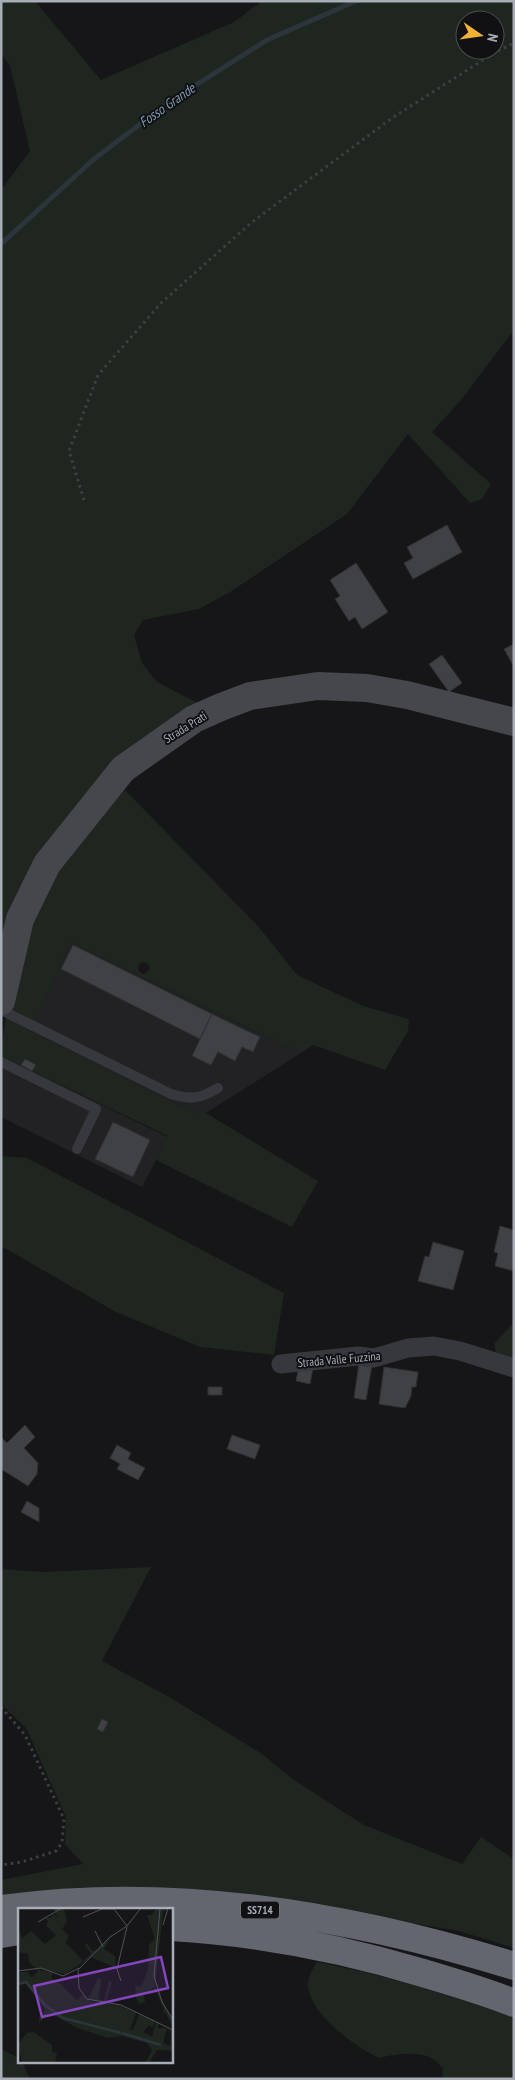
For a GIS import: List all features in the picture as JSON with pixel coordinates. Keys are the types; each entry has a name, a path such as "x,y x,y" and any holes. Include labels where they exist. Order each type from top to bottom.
{"highway":[{"name":"SS714","path":"1,1908 124,1900 238,1907 386,1932 514,1966"},
{"name":"SS714","path":"172,1927 238,1932 328,1948 434,1976 514,2003"},
{"path":"1,1934 18,1931"}],"street":[{"name":"Strada Prati","path":"1,1001 20,918 47,864 123,769 194,719 221,706 250,696 318,686 367,688 407,695 514,722"},
{"name":"Strada Valle Fuzzina","path":"281,1364 358,1356 374,1358 408,1348 434,1346 460,1351 514,1368"}],"lane":[{"path":"1,1010 171,1094 186,1099 205,1096 218,1088"},
{"path":"1,1062 96,1109 77,1149"}],"path":[{"path":"84,500 69,451 98,376 161,303 252,222 376,130 514,43"},
{"path":"1,1707 25,1735 64,1819 62,1843 56,1851 22,1862 1,1865"}],"shaded area":[{"path":"1,1 35,1 101,80 234,22 262,1 514,1 514,330 461,400 432,432 491,484 482,499 470,503 408,434 347,514 230,592 199,609 143,620 134,635 142,663 157,682 200,704 147,739 1,949 1,190 30,151 10,66 1,53"},
{"path":"125,790 258,926 297,975 363,1006 409,1019 408,1031 385,1070 313,1045 301,1053 71,943 30,1031 195,1113 206,1113 318,1181 292,1227 156,1160 168,1136 1,1056 12,988 34,918 61,866 87,832","holes":["147,963 150,968 146,974 142,974 138,970 139,964"]},
{"path":"71,943 301,1053 206,1113 195,1113 29,1031"},
{"path":"1,1056 168,1137 142,1187 1,1117"},
{"path":"1,1156 27,1158 284,1293 274,1355 200,1347 114,1311 1,1246"},
{"path":"514,1322 514,1360 496,1353 494,1344"},
{"path":"151,1567 102,1661 171,1698 262,1754 294,1780 364,1825 462,1864 481,1837 514,1859 514,1948 459,1931 394,1920 128,1889 83,1887 1,1897 1,1880 83,1864 65,1844 66,1817 26,1728 1,1704 1,1569 43,1572"},
{"path":"317,1962 416,1986 514,2018 514,2079 442,2079 443,2069 436,2061 429,2057 407,2054 379,2058 369,2053 346,2038 324,2018 316,2007 310,1995 308,1981"},
{"path":"1,2049 18,2058 18,2062 22,2062 30,2079 1,2079"}],"building":[{"path":"447,525 462,552 413,579 404,563 413,558 407,547"},
{"path":"356,563 388,612 362,629 355,617 349,621 335,599 340,596 330,580"},
{"path":"514,644 514,667 504,649"},
{"path":"442,655 462,683 449,692 429,664"},
{"path":"73,945 212,1014 200,1039 61,969"},
{"path":"212,1014 260,1037 253,1052 242,1047 235,1061 218,1052 211,1065 192,1056"},
{"path":"25,1059 36,1065 32,1071 21,1065"},
{"path":"113,1122 150,1140 133,1177 95,1159"},
{"path":"500,1226 514,1230 514,1271 495,1266 498,1253 494,1252"},
{"path":"433,1242 464,1251 453,1290 418,1281 425,1256 429,1257"},
{"path":"359,1363 372,1365 366,1400 354,1398"},
{"path":"299,1366 313,1368 310,1384 296,1381"},
{"path":"384,1367 418,1372 416,1387 412,1387 411,1396 405,1408 379,1404"},
{"path":"208,1387 222,1387 222,1395 208,1395"},
{"path":"25,1425 35,1437 24,1448 38,1463 37,1474 28,1486 1,1469 1,1437 7,1443"},
{"path":"232,1435 260,1445 255,1459 227,1449"},
{"path":"117,1445 131,1453 128,1459 145,1468 138,1480 117,1469 120,1464 110,1458"},
{"path":"27,1501 39,1508 39,1522 21,1512"},
{"path":"102,1719 108,1722 103,1732 97,1729"}],"waterway":[{"name":"Fosso Grande","path":"1,244 94,159 172,100 267,40 356,1"}]}
